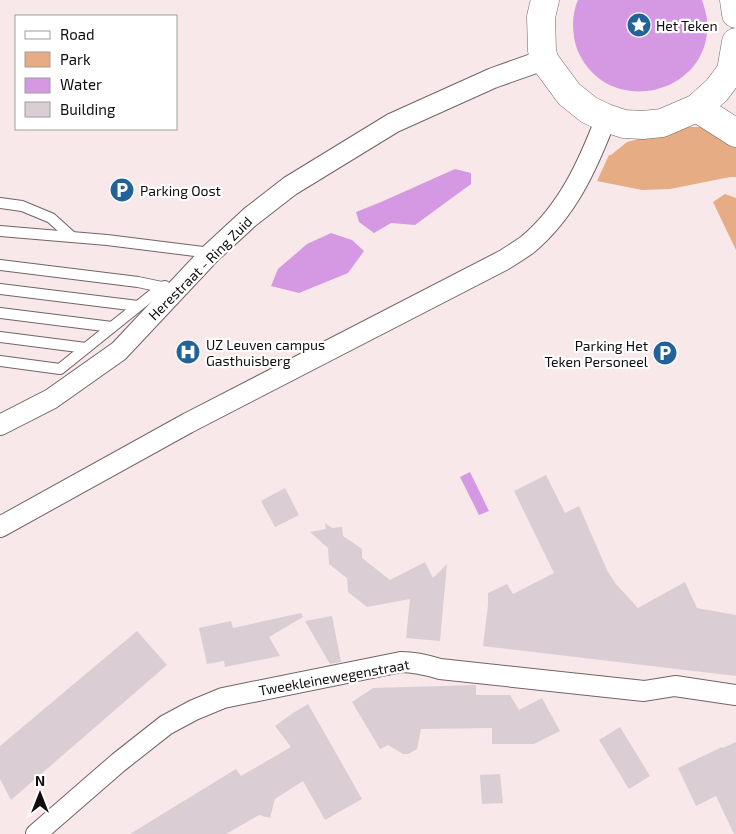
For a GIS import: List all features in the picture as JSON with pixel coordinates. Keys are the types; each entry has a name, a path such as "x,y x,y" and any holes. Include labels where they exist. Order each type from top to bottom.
{"street":[{"path":"545,0 541,17 544,60 569,94 589,110 624,124 662,123 697,108 733,77 736,42"},
{"path":"734,0 736,14"},
{"name":"Herestraat - Ring Zuid","path":"0,425 51,399 119,351 210,253 250,217 290,186 393,123 493,78 544,60"},
{"path":"697,108 736,133"},
{"path":"0,527 188,423 504,260 525,246 543,230 572,192 592,153 606,118"},
{"name":"Tweekleinewegenstraat","path":"36,834 119,762 166,725 194,710 223,698 261,690 410,662 440,669 644,691 675,686 736,695"}],"lane":[{"path":"0,203 22,206 51,218 72,237"},
{"path":"0,231 107,240 210,253"},
{"path":"0,265 138,282 162,287 184,282"},
{"path":"0,361 60,368 162,287"},
{"path":"0,289 138,306"},
{"path":"0,313 112,326"},
{"path":"0,337 86,348"}],"green space":[{"path":"684,127 701,127 717,131 736,144 736,177 670,189 642,190 597,181 609,155 627,142"},
{"path":"725,194 736,198 736,250 713,202"}],"water":[{"path":"578,0 702,0 707,19 705,45 694,66 677,81 656,90 633,91 611,85 591,72 577,49 573,24"},
{"path":"455,169 471,173 471,184 415,225 391,223 374,233 359,222 356,212"},
{"path":"331,233 352,240 364,251 348,273 299,293 271,286 278,269 307,244"},
{"path":"470,472 489,511 479,515 460,477"}],"building":[{"path":"546,475 565,513 579,506 607,570 615,583 638,608 685,582 697,608 736,615 736,676 483,646 488,593 507,584 513,594 554,573 514,491"},
{"path":"285,488 299,515 275,527 261,501"},
{"path":"325,523 332,528 342,527 343,536 362,549 362,558 390,580 425,562 433,578 447,564 440,641 406,638 410,599 367,607 348,592 347,578 329,564 328,548 310,532 326,529"},
{"path":"301,613 303,617 269,637 280,656 225,667 224,661 207,664 199,628 231,621 233,628"},
{"path":"332,616 341,662 330,664 305,621"},
{"path":"137,631 167,665 11,800 0,779 0,746"},
{"path":"476,685 476,695 510,695 519,710 542,698 560,731 534,744 492,744 492,728 421,729 417,749 408,754 403,754 388,745 380,749 352,702 373,688"},
{"path":"308,704 362,799 325,820 303,781 275,799 270,818 259,815 226,834 130,834 236,769 241,776 291,747 275,726"},
{"path":"620,727 650,776 629,789 599,740"},
{"path":"736,742 736,834 734,834 716,796 696,806 678,768"},
{"path":"500,774 503,803 482,804 480,775"}],"place":[{"name":"Het Teken","path":"639,25"},
{"name":"Parking Oost","path":"122,190"},
{"name":"UZ Leuven campus Gasthuisberg","path":"188,352"},
{"name":"Parking Het Teken Personeel","path":"665,353"}]}
